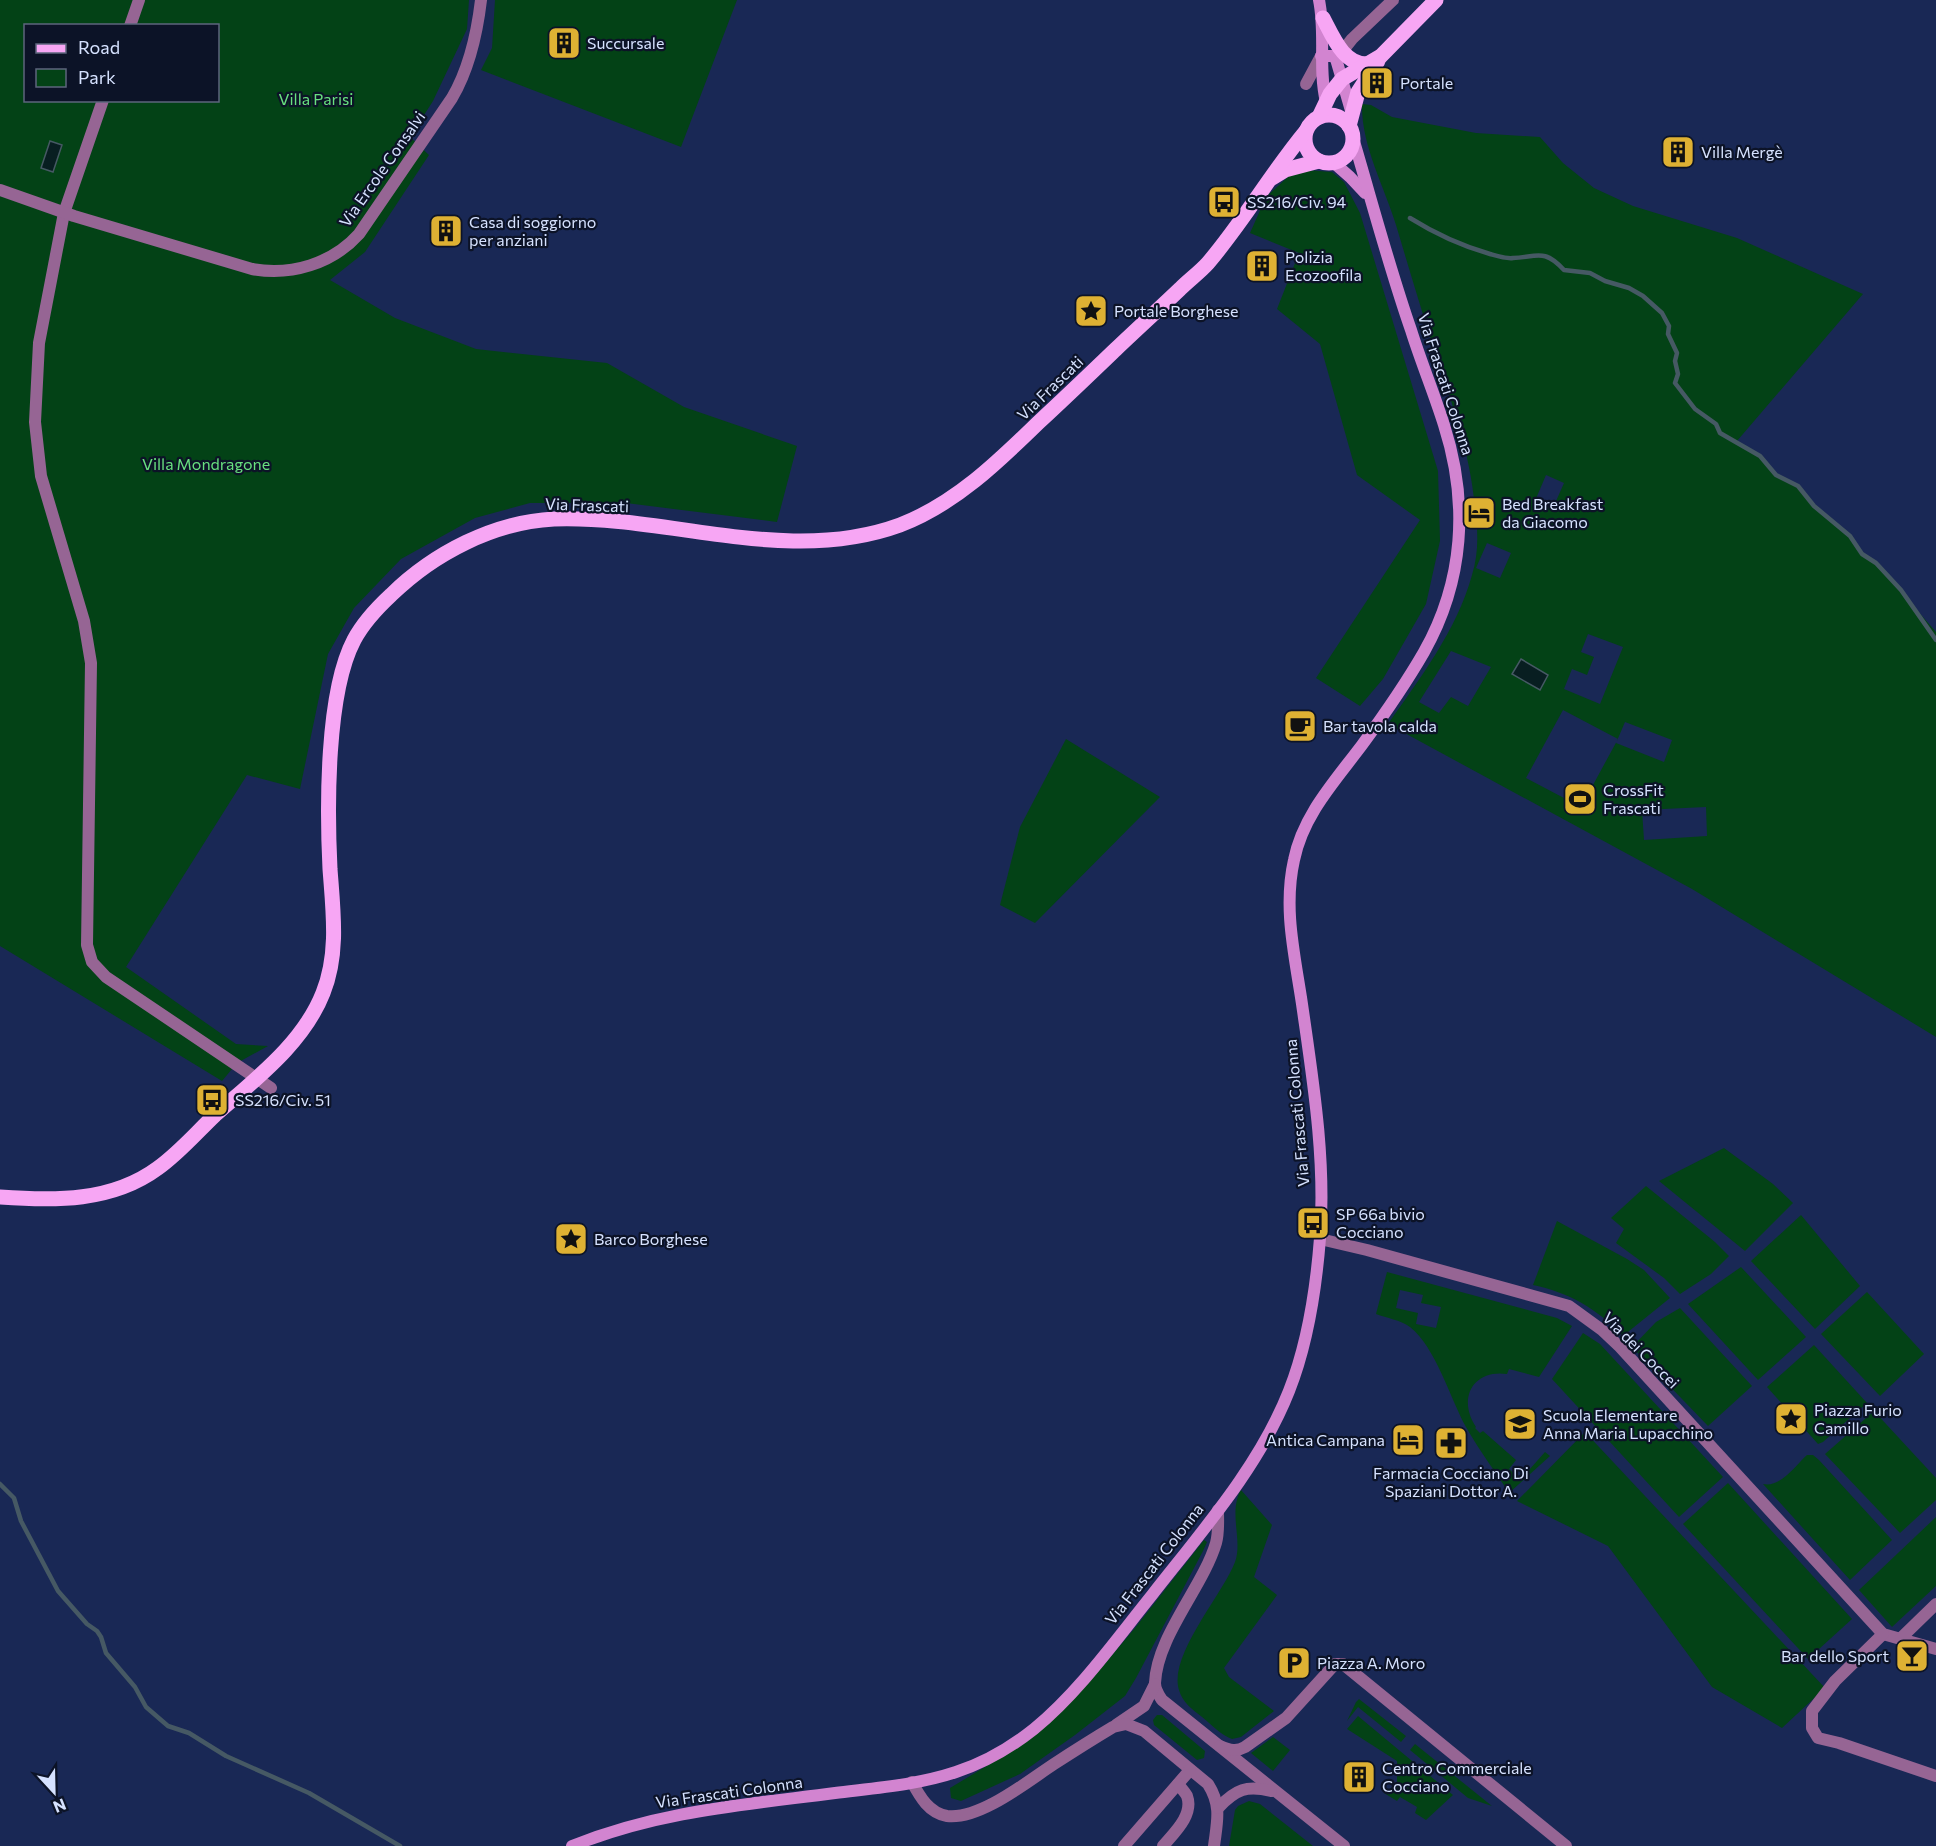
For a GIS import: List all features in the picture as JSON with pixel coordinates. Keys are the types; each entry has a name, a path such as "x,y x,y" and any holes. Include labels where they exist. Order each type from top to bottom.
{"main road":[{"path":"1319,117 1342,79 1375,60 1436,0"},
{"path":"1323,18 1340,55 1354,62 1375,60"},
{"path":"1351,126 1339,117 1325,115 1319,117 1309,125 1306,131 1308,151 1326,161 1345,156 1349,151 1358,92 1375,60"},
{"name":"Via Frascati","path":"0,1197 49,1200 73,1198 101,1194 129,1185 163,1164 256,1077 302,1030 319,1003 328,978 334,934 330,853 330,769 338,691 344,665 354,639 374,612 395,591 429,565 467,543 495,531 555,519 598,520 793,541 872,534 920,517 949,500 995,464 1207,264 1306,131"},
{"name":"Via Frascati","path":"1267,182 1285,170 1326,161"}],"street":[{"path":"131,24 139,0"},
{"name":"Via Ercole Consalvi","path":"0,190 64,213 252,269 289,270 327,259 351,243 364,228 452,98 472,47 481,0"},
{"path":"1319,0 1323,18 1321,56 1326,102"},
{"path":"1321,56 1340,55 1352,39 1393,0"},
{"name":"Via Frascati Colonna","path":"572,1846 625,1827 677,1814 912,1782 948,1774 989,1759 1019,1740 1044,1720 1104,1654 1218,1510 1263,1442 1290,1388 1307,1333 1320,1239 1321,1170 1317,1114 1290,931 1293,863 1301,836 1313,812 1387,712 1429,643 1452,584 1460,537 1459,488 1446,432 1411,332 1370,199 1351,126 1340,55"},
{"path":"1306,84 1321,56"},
{"path":"102,102 64,213 40,335 35,422 41,476 84,621 91,663 86,940 89,954 96,968 106,977 271,1088"},
{"name":"Via Frascati Colonna","path":"1326,161 1358,184 1370,199"},
{"name":"Via dei Coccei","path":"1320,1239 1569,1306 1602,1330 1620,1347 1883,1634"},
{"path":"912,1782 922,1800 936,1812 948,1816 963,1814 998,1801 1144,1706 1155,1684 1166,1642 1214,1550 1219,1528 1218,1510"},
{"path":"1905,1634 1936,1604"},
{"path":"1936,1649 1916,1643 1905,1634 1883,1634 1835,1681 1812,1713 1812,1728 1818,1738 1936,1776"},
{"path":"1220,1746 1239,1750 1286,1718 1335,1664 1343,1664 1566,1846"},
{"path":"1155,1684 1162,1700 1344,1846"},
{"path":"1113,1727 1126,1724 1144,1731 1208,1784 1218,1808 1214,1846"},
{"path":"1124,1846 1190,1770"},
{"path":"1163,1846 1184,1821 1188,1807 1186,1795 1178,1784"},
{"path":"1218,1808 1237,1791 1255,1787 1276,1791"}],"green space":[{"name":"Villa Mondragone","path":"0,0 469,0 467,29 433,101 410,137 429,155 365,252 330,280 395,318 476,349 607,363 684,407 797,446 777,522 626,503 530,503 475,518 401,559 354,608 328,654 300,789 247,775 126,967 236,1044 268,1046 237,1063 222,1081 0,946"},
{"path":"495,0 737,0 681,147 481,70 492,48"},
{"path":"1362,104 1371,105 1392,117 1476,133 1540,137 1563,163 1594,188 1633,206 1737,238 1863,294 1737,441 1760,456 1776,475 1795,483 1814,506 1850,536 1862,554 1876,563 1936,632 1936,1037 1692,889 1388,724 1436,653 1457,615 1474,567 1477,534 1469,466 1459,426 1396,225 1369,150","holes":["1546,475 1564,483 1553,508 1535,501","1487,543 1511,553 1500,578 1476,568","1588,634 1623,647 1600,704 1564,689 1572,669 1587,675 1594,657 1581,652","1451,651 1491,667 1468,706 1451,697 1439,713 1419,702","1563,710 1618,739 1625,722 1672,740 1664,762 1616,743 1617,741 1581,807 1526,778","1706,807 1707,836 1644,840 1642,810"]},
{"path":"1306,170 1332,172 1344,182 1360,213 1438,471 1440,541 1426,604 1383,679 1360,706 1316,678 1420,520 1357,475 1320,344 1277,309 1299,253 1250,233 1266,197 1289,176"},
{"path":"1066,739 1160,797 1035,923 1000,905 1020,827"},
{"path":"1724,1148 1773,1184 1793,1203 1745,1251 1659,1181"},
{"path":"1646,1186 1729,1256 1711,1274 1680,1294 1664,1278 1616,1243 1624,1229 1611,1218"},
{"path":"1801,1215 1860,1286 1815,1329 1751,1261"},
{"path":"1557,1221 1644,1270 1670,1298 1623,1336 1603,1317 1582,1303 1559,1292 1533,1285"},
{"path":"1741,1267 1806,1337 1758,1380 1688,1304"},
{"path":"1387,1272 1557,1318 1572,1326 1539,1377 1509,1369 1507,1374 1485,1376 1477,1381 1468,1397 1470,1416 1475,1428 1480,1433 1483,1431 1516,1460 1509,1469 1518,1477 1526,1468 1529,1470 1545,1452 1550,1456 1509,1493 1466,1427 1435,1360 1419,1336 1410,1327 1376,1314","holes":["1400,1290 1423,1295 1421,1303 1441,1307 1436,1328 1416,1324 1418,1313 1396,1308"]},
{"path":"1867,1292 1924,1354 1880,1396 1821,1334"},
{"path":"1680,1308 1752,1386 1708,1426 1632,1347 1656,1322"},
{"path":"1583,1333 1600,1344 1723,1477 1679,1517 1552,1379"},
{"path":"1814,1345 1867,1403 1818,1444 1767,1387"},
{"path":"1874,1411 1936,1478 1936,1500 1900,1533 1825,1454"},
{"path":"1585,1432 1825,1688 1782,1728 1712,1687 1608,1546 1517,1501"},
{"path":"1807,1455 1813,1455 1819,1460 1892,1540 1850,1580 1763,1484 1775,1483"},
{"path":"1728,1483 1852,1619 1808,1659 1683,1524"},
{"path":"1241,1490 1272,1525 1254,1577 1277,1595 1224,1668 1229,1677 1274,1711 1241,1737 1232,1739 1217,1730 1185,1702 1180,1694 1178,1676 1181,1660 1198,1625 1235,1562 1237,1545 1235,1517 1237,1499"},
{"path":"1936,1517 1936,1586 1892,1627 1859,1590"},
{"path":"1204,1540 1207,1542 1203,1551 1125,1696 1020,1774 961,1801 951,1798 950,1788 1018,1747 1090,1681"},
{"path":"1359,1699 1406,1736 1401,1742 1358,1707 1347,1721"},
{"path":"1157,1715 1162,1715 1205,1751 1204,1758 1197,1760 1154,1725 1153,1720"},
{"path":"1358,1716 1453,1795 1426,1820 1415,1813 1417,1807 1400,1797 1397,1801 1384,1793 1397,1784 1397,1761 1347,1729"},
{"path":"1273,1737 1290,1750 1273,1771 1251,1753"},
{"path":"1415,1744 1492,1806 1468,1798 1410,1750"},
{"path":"1249,1801 1260,1804 1313,1846 1229,1846 1235,1810"}],"shaded area":[{"path":"50,141 62,145 53,172 41,168"},
{"path":"1521,659 1548,675 1540,690 1512,674"}],"waterway":[{"path":"1410,218 1448,239 1480,251 1507,258 1545,256 1564,270 1590,273 1643,296 1662,313 1669,326 1668,334 1677,353 1675,361 1678,374 1675,383 1695,409 1716,424 1720,433 1760,456 1776,475 1798,486 1814,506 1850,536 1862,554 1876,563 1901,590 1936,640"},
{"path":"0,1484 14,1498 21,1521 58,1591 87,1624 97,1631 106,1653 135,1687 146,1707 168,1726 189,1733 226,1756 309,1793 400,1846"}],"place":[{"name":"Succursale","path":"564,43"},
{"name":"Portale","path":"1377,83"},
{"name":"Villa Mergè","path":"1678,152"},
{"name":"SS216/Civ. 94","path":"1224,202"},
{"name":"Casa di soggiorno per anziani","path":"446,231"},
{"name":"Polizia Ecozoofila","path":"1262,266"},
{"name":"Portale Borghese","path":"1091,311"},
{"name":"Bed Breakfast da Giacomo","path":"1479,513"},
{"name":"Bar tavola calda","path":"1300,726"},
{"name":"CrossFit Frascati","path":"1580,799"},
{"name":"SS216/Civ. 51","path":"212,1100"},
{"name":"SP 66a bivio Cocciano","path":"1313,1223"},
{"name":"Barco Borghese","path":"571,1239"},
{"name":"Piazza Furio Camillo","path":"1791,1419"},
{"name":"Scuola Elementare Anna Maria Lupacchino","path":"1520,1424"},
{"name":"Antica Campana","path":"1408,1440"},
{"name":"Farmacia Cocciano Di Spaziani Dottor A.","path":"1451,1443"},
{"name":"Bar dello Sport","path":"1912,1656"},
{"name":"Piazza A. Moro","path":"1294,1663"},
{"name":"Centro Commerciale Cocciano","path":"1359,1777"}],"park label":[{"name":"Villa Parisi","path":"316,99"}]}
